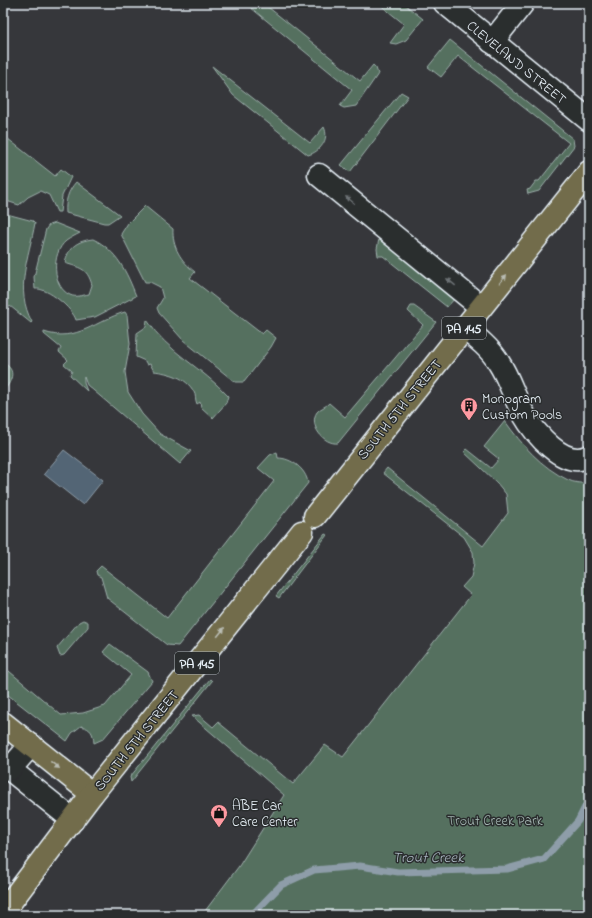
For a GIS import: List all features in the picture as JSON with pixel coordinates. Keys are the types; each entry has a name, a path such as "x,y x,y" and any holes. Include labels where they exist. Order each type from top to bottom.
{"main road":[{"name":"SOUTH 5TH STREET","path":"3,912 92,794 589,172"},
{"path":"3,723 92,794"}],"street":[{"name":"CLEVELAND STREET","path":"445,3 589,120"},
{"path":"492,42 523,3"},
{"path":"319,175 481,306"},
{"path":"464,328 482,343 499,362 523,413 547,443 558,454 570,459 583,460 589,456"},
{"path":"30,745 6,766 72,820"}],"green space":[{"path":"245,3 263,3 360,81 373,65 378,74 356,106 344,108 340,106 352,90"},
{"path":"378,3 403,3 423,19 406,40 396,44 390,43 404,24"},
{"path":"450,40 573,139 574,146 539,191 528,194 527,190 530,189 536,181 539,181 569,143 458,56 441,77 428,67"},
{"path":"212,66 310,143 324,127 326,136 323,144 316,151 308,155 233,95"},
{"path":"401,92 408,96 350,172 341,165"},
{"path":"3,135 55,176 61,169 71,177 62,196 60,212 57,212 49,195 40,191 28,197 19,205 3,200"},
{"path":"76,182 120,215 108,223 104,223 66,213 68,196"},
{"path":"145,206 173,229 174,242 178,253 195,272 190,278 262,334 266,330 276,338 271,347 244,382 235,382 183,340 159,313 157,308 163,298 160,287 150,282 145,282 121,234 128,223"},
{"path":"3,213 33,221 35,223 24,273 23,285 24,297 32,322 31,323 10,306 7,310 3,307"},
{"path":"55,223 80,233 66,241 61,246 58,253 56,261 57,278 64,291 75,296 89,294 92,285 85,271 65,263 68,253 74,246 82,241 93,239 109,249 115,256 125,271 136,296 95,317 76,320 70,310 59,300 46,291 35,289 34,277 46,229 49,225"},
{"path":"379,239 385,239 456,297 447,307 383,256 378,256 377,249"},
{"path":"411,306 414,306 436,322 338,443 328,441 316,428 315,417 317,412 329,403 345,417 423,325 408,311"},
{"path":"125,312 127,315 130,344 125,372 128,392 142,414 160,434 191,451 180,464 87,385 84,377 84,383 87,391 70,375 72,371 64,364 68,360 59,352 61,348 44,334 44,332 56,335 76,333"},
{"path":"147,320 155,331 175,351 208,377 228,396 226,403 213,418 201,407 200,402 197,404 195,393 182,379 154,371 150,364 147,365 145,361 136,357 137,333 146,327"},
{"path":"3,363 8,366 12,376 3,392"},
{"name":"Trout Creek Park","path":"505,421 525,447 549,469 570,481 589,484 589,915 202,915 239,866 284,795 192,716 199,715 213,727 218,722 293,784 325,745 343,757 471,595 462,587 471,577 474,563 473,552 464,537 383,473 387,468 483,546 508,513 506,494 497,483 464,452 467,449 491,468 499,459 484,447"},
{"path":"277,452 278,458 283,458 293,462 301,469 307,478 308,483 178,646 167,645 107,598 101,577 97,575 96,571 101,566 167,618 274,481 258,468 270,455"},
{"path":"325,534 327,535 279,598 276,596"},
{"path":"83,620 88,622 88,627 64,655 60,656 57,648 79,622"},
{"path":"110,644 148,672 152,681 103,739 94,743 91,732 81,726 72,733 67,741 3,691 3,666 61,715 83,713 105,706 131,675 103,652"},
{"path":"210,679 212,681 131,782 130,777"}],"water":[{"path":"64,450 103,480 83,505 44,474"}],"waterway":[{"name":"Trout Creek","path":"252,915 281,885 314,870 360,866 398,872 507,869 544,859 578,821 589,799"}],"place":[{"name":"Monogram Custom Pools","path":"469,421"},
{"name":"ABE Car Care Center","path":"219,828"}]}
